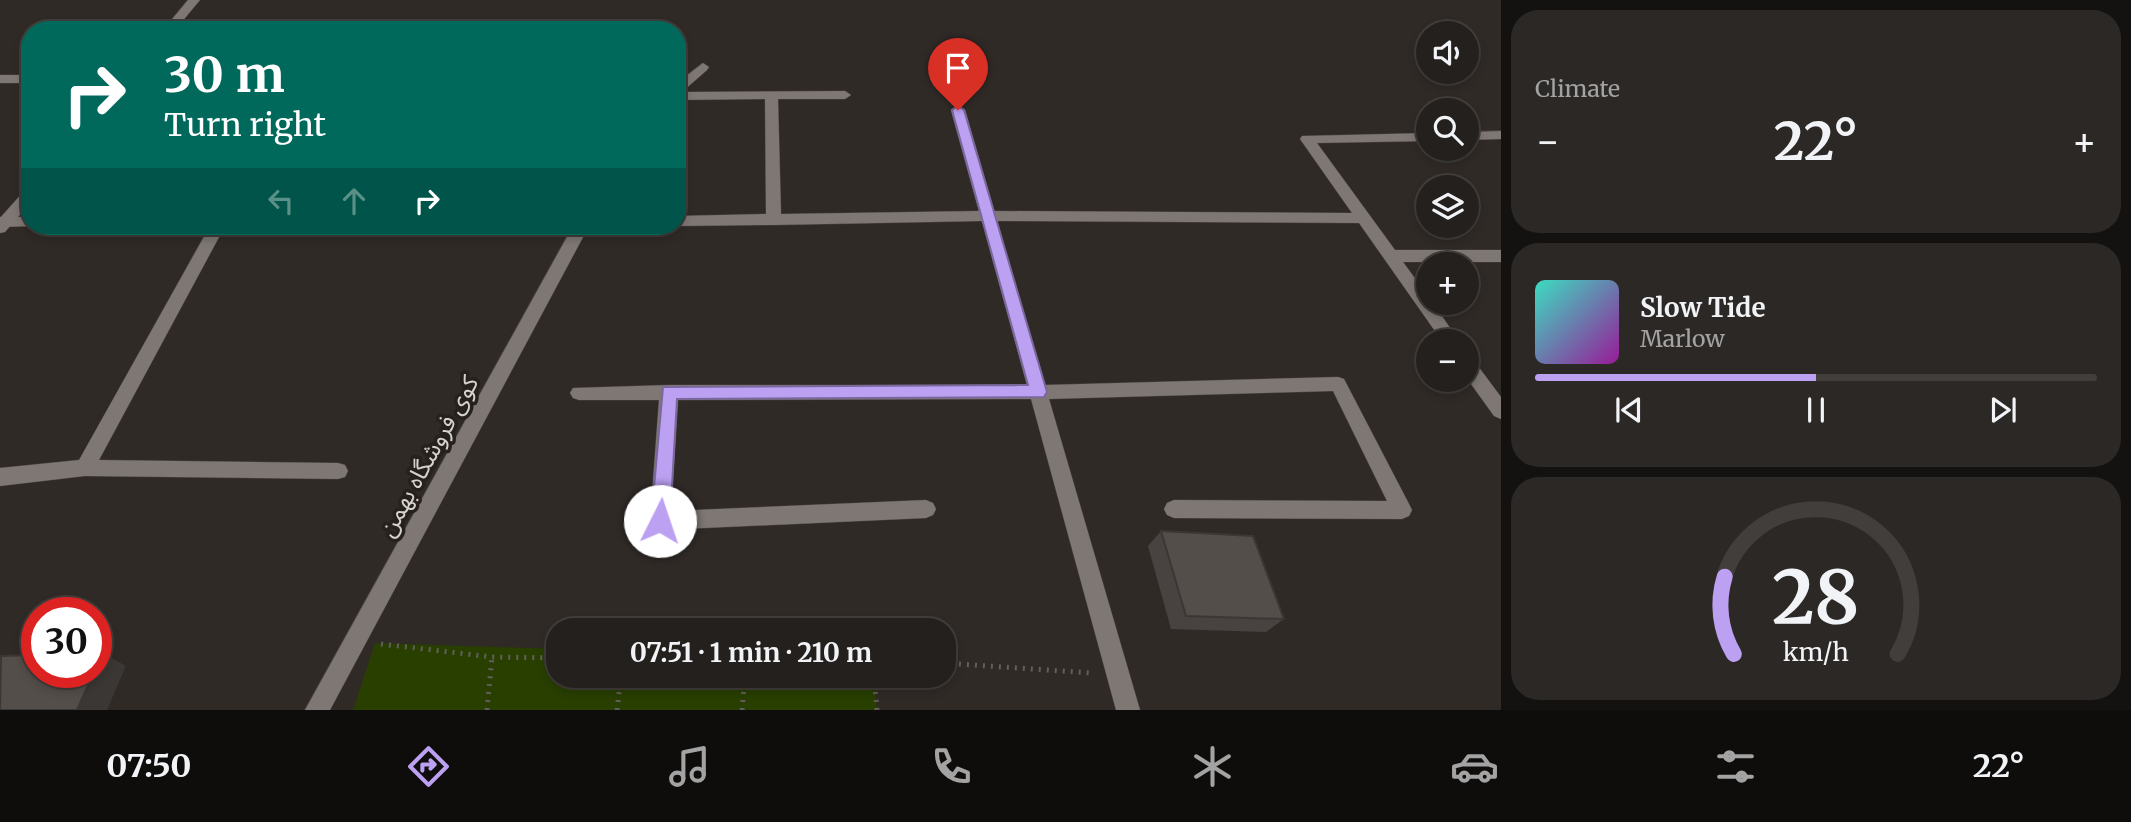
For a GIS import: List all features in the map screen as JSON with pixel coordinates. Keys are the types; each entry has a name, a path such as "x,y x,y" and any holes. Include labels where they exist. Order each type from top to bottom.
{"street":[{"path":"176,21 194,0"},
{"path":"686,82 703,66"},
{"path":"0,79 21,79"},
{"path":"686,96 845,95"},
{"path":"772,96 774,220"},
{"path":"958,110 1128,710"},
{"path":"1479,136 1501,135"},
{"path":"1416,136 1307,139 1442,329"},
{"path":"2,224 21,203"},
{"path":"686,221 989,216 1363,218"},
{"path":"2,224 21,223"},
{"path":"85,468 212,235"},
{"name":"کوی فروشگاه بهمن","path":"317,710 576,235"},
{"path":"1390,256 1501,256"},
{"path":"1479,381 1501,411"},
{"path":"579,393 1038,392 1338,384 1402,510 1174,509"},
{"path":"669,392 660,521 926,509"},
{"path":"0,477 85,468 338,471"}],"path":[{"path":"353,643 492,657 546,658"},
{"path":"487,710 492,657"},
{"path":"956,664 1117,675"},
{"path":"617,710 620,688"},
{"path":"742,710 743,688"},
{"path":"875,688 877,710"}],"green space":[{"path":"375,643 546,649 546,688 875,688 877,710 353,710"}],"building":[{"path":"1161,531 1253,536 1284,619 1186,616"},
{"path":"21,655 21,688 87,688 77,710 0,710 1,656"}],"route":[{"path":"660,521 669,392 1038,392 958,110"}]}
